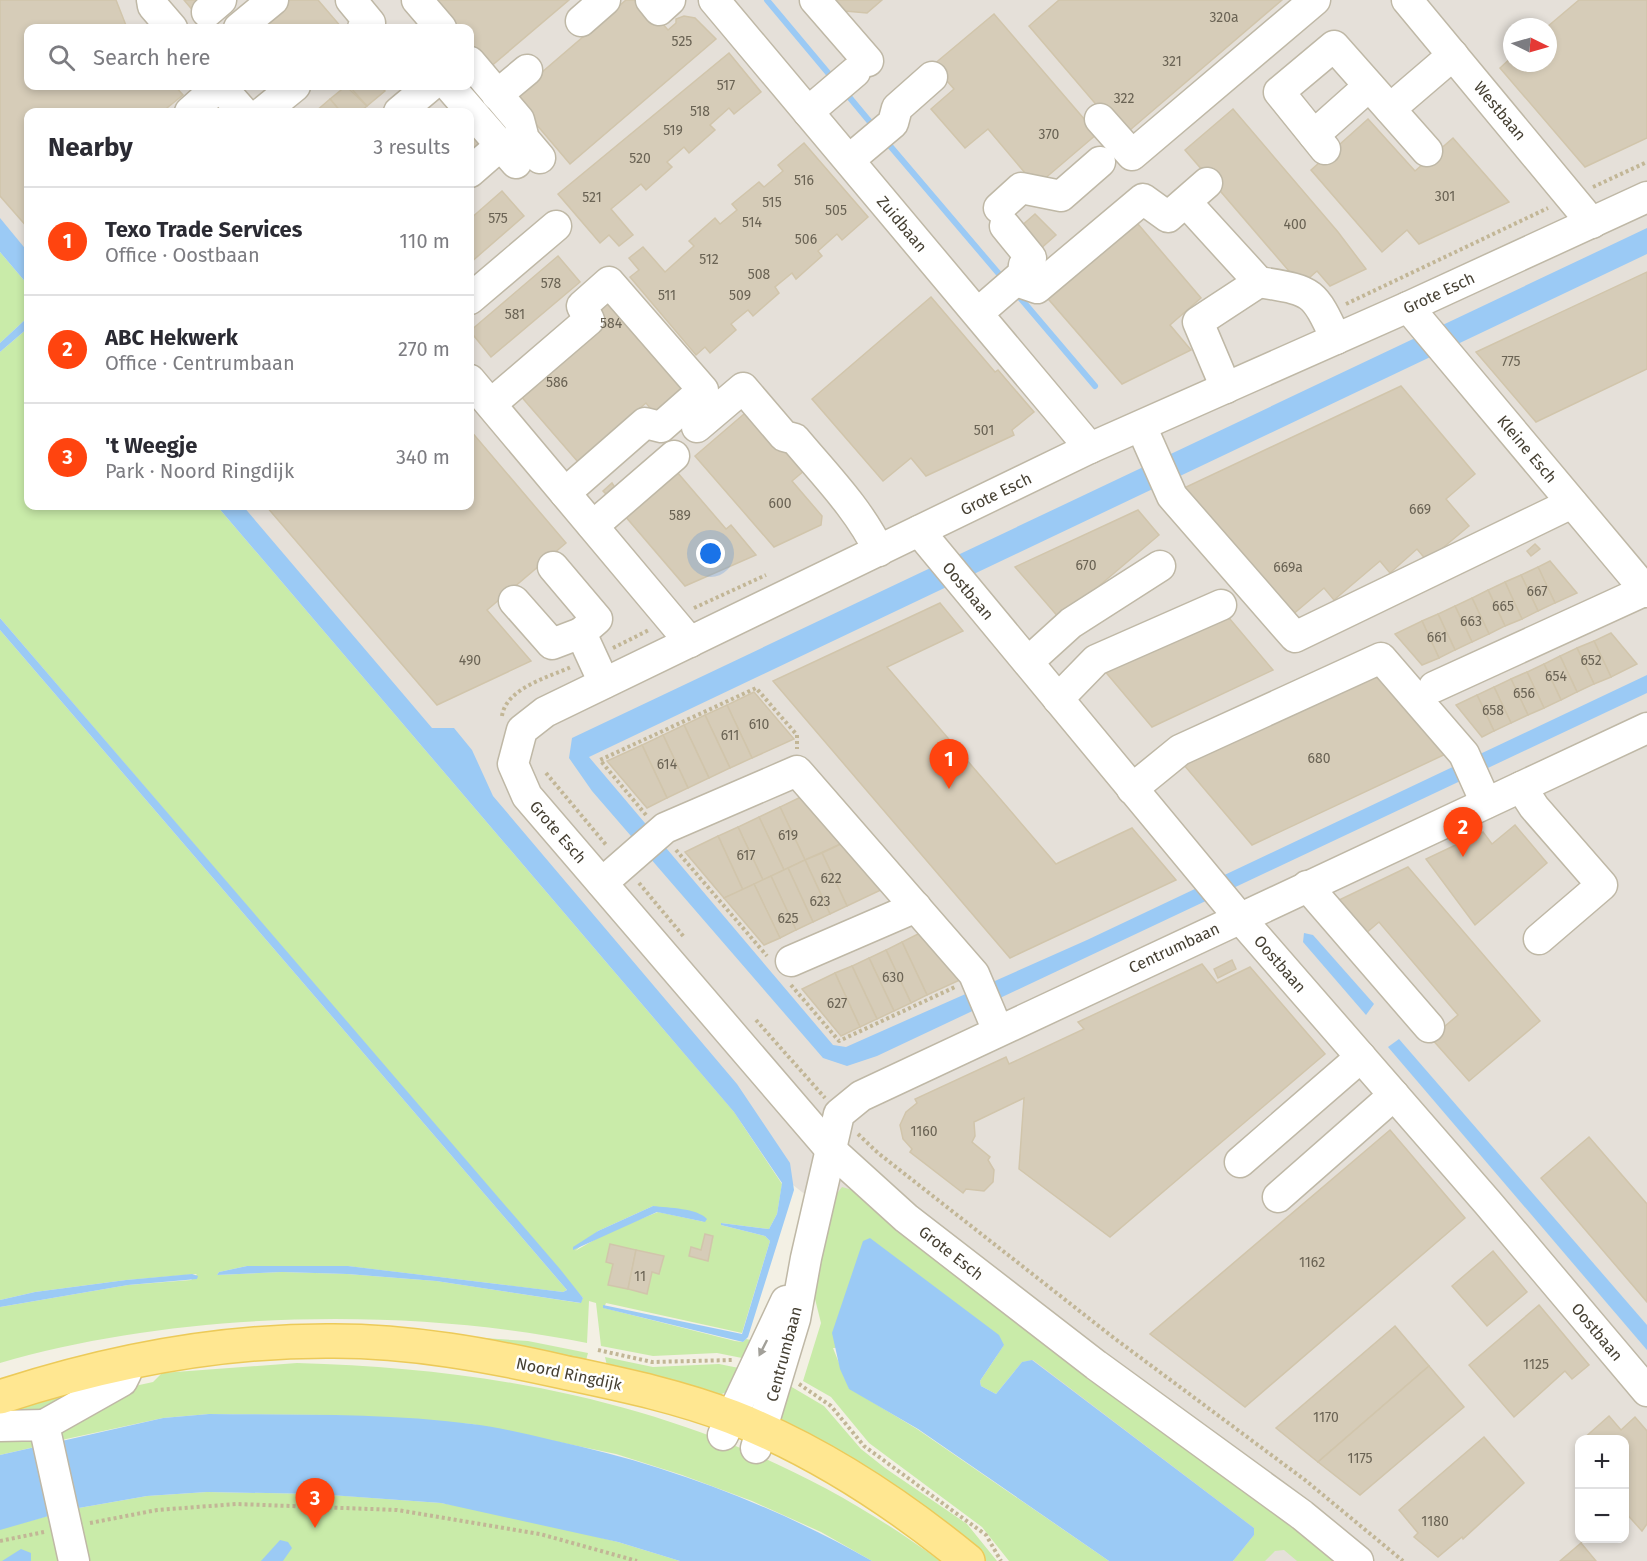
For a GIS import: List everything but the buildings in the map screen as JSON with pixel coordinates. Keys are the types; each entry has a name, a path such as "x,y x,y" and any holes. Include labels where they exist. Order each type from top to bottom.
{"main road":[{"name":"Noord Ringdijk","path":"0,1397 45,1382 127,1363 295,1358 391,1360 482,1371 564,1387 727,1426 836,1467 894,1503 968,1561"},
{"name":"Noord Ringdijk","path":"760,1439 948,1561"}],"street":[{"path":"152,0 153,6 169,24"},
{"path":"243,24 273,0"},
{"path":"351,0 369,24"},
{"path":"417,0 438,24"},
{"path":"578,9 606,0"},
{"path":"651,0 659,10 670,0"},
{"name":"Zuidbaan","path":"714,0 818,104 859,151 978,313 1090,448"},
{"path":"815,0 862,67 818,104"},
{"path":"1100,119 1132,155 1315,0"},
{"name":"Westbaan","path":"1407,0 1592,223"},
{"path":"1369,86 1319,142 1279,92 1334,46 1427,151"},
{"path":"1390,109 1453,55"},
{"path":"474,67 519,120 524,139 519,155"},
{"path":"497,95 527,70"},
{"path":"859,151 893,123 897,108 932,77"},
{"path":"195,108 215,90"},
{"path":"224,90 239,108"},
{"path":"268,108 290,90"},
{"path":"404,108 425,90"},
{"path":"453,90 471,108"},
{"path":"474,111 519,155"},
{"path":"474,171 519,155"},
{"path":"978,313 1023,274 1024,265 1031,258 1002,217 1021,188 1061,196 1100,162"},
{"path":"1010,286 1037,288 1143,199 1168,217 1197,192 1259,282"},
{"name":"Grote Esch","path":"1358,1561 1302,1515 1096,1365 943,1247 906,1218 831,1150 527,796 513,764 522,730 545,712 879,551 928,542 1090,448 1336,339 1415,316 1592,223 1647,197"},
{"path":"474,297 556,226"},
{"path":"490,404 589,320 582,306 609,282 703,390 661,427 645,423 565,493"},
{"path":"1226,388 1198,322 1259,282 1295,288 1313,296 1336,339"},
{"name":"Kleine Esch","path":"1415,316 1646,591 1434,687"},
{"path":"474,385 690,642"},
{"path":"696,427 743,388 784,436 795,440 860,516 879,551"},
{"path":"1141,426 1172,496 1295,637 1572,503"},
{"path":"592,526 675,456"},
{"name":"Oostbaan","path":"928,542 1232,909 1647,1391"},
{"path":"1028,662 1071,622 1160,566"},
{"path":"514,601 552,644 581,633 597,619 553,567"},
{"path":"1058,699 1096,660 1221,605"},
{"path":"581,633 604,683"},
{"path":"1132,789 1180,750 1381,658 1475,779"},
{"name":"Centrumbaan","path":"760,1439 795,1319 806,1258 839,1114 861,1096 994,1021 1232,909 1307,886 1475,779 1521,787 1647,728"},
{"path":"602,883 659,833 797,771 977,980 994,1021"},
{"path":"1521,787 1534,807 1602,885 1539,939"},
{"path":"1307,886 1429,1027"},
{"path":"782,966 916,907"},
{"path":"1240,1162 1361,1057"},
{"path":"1278,1197 1394,1095"},
{"name":"Centrumbaan","path":"727,1426 806,1258"},
{"path":"0,1426 46,1433 122,1381 127,1363"},
{"path":"46,1433 74,1561"}],"path":[{"path":"797,771 797,735 756,688 600,760 659,833 782,966 839,1041 977,980"},
{"name":"Grote Esch","path":"839,1114 878,1153 1114,1338 1296,1473 1403,1561"},
{"path":"0,1541 65,1522 158,1510 237,1504 397,1510 540,1534 637,1561"}],"shaded area":[{"path":"0,0 1647,0 1647,1561 1235,1561 876,1250 793,1185 232,510 474,510 474,108 24,108 24,264 0,235"}],"green space":[{"path":"0,252 24,280 24,321 0,343"},
{"path":"24,331 24,510 220,510 734,1112 782,1184 777,1214 769,1229 721,1223 721,1225 765,1236 770,1241 742,1333 606,1303 604,1308 735,1341 743,1342 746,1339 759,1342 752,1360 717,1353 653,1356 601,1346 596,1303 589,1301 587,1343 517,1331 444,1323 369,1319 292,1320 216,1324 141,1333 69,1346 0,1363 0,1307 128,1285 191,1280 197,1274 126,1280 35,1292 0,1300 0,630 567,1290 563,1292 347,1266 247,1266 219,1272 217,1275 282,1272 347,1274 436,1281 580,1303 583,1298 0,618 0,352","holes":["653,1206 705,1222 658,1212 608,1232 575,1251 598,1231"]},
{"path":"842,1187 856,1191 1339,1561 1297,1561 1284,1550 1275,1551 1265,1561 1233,1561 1254,1535 1254,1528 1033,1360 1022,1362 996,1394 981,1386 980,1381 1004,1345 833,1348 849,1388 917,1429 1109,1561 1009,1561 982,1527 869,1443 831,1397 803,1381 821,1323 812,1287 835,1196"},
{"path":"377,1331 528,1341 588,1353 584,1368"},
{"path":"605,1357 653,1367 719,1364 744,1369 729,1391 717,1396 609,1375"},
{"path":"297,1363 384,1367 470,1376 553,1391 635,1411 714,1438 792,1471 867,1512 940,1561 872,1561 821,1532 752,1501 682,1475 616,1454 472,1424 329,1415 209,1414 163,1418 57,1441 58,1431 121,1389 153,1382 162,1373"},
{"path":"103,1382 26,1418 0,1407"},
{"path":"785,1383 824,1406 861,1449 885,1468 967,1524 997,1561 980,1561 779,1424"},
{"path":"0,1432 32,1433 39,1446 0,1455"},
{"path":"207,1492 318,1494 441,1503 506,1514 618,1542 680,1561 87,1561 73,1509 147,1496"},
{"path":"55,1514 59,1561 0,1561 0,1529"}],"water":[{"path":"0,218 24,247 24,280 0,252"},
{"path":"1647,228 1647,254 589,757 833,1045 846,1047 1087,940 1647,675 1647,693 877,1056 847,1066 823,1058 592,791 569,758 572,738"},
{"path":"24,321 24,331 0,352 0,343"},
{"path":"220,510 246,510 432,728 454,728 472,750 493,796 737,1084 790,1163 794,1190 748,1337 743,1342 603,1308 603,1305 742,1334 770,1241 765,1236 721,1225 721,1223 769,1229 777,1214 782,1183 734,1112"},
{"path":"0,618 560,1269 583,1298 581,1303 436,1281 347,1274 282,1272 217,1275 219,1272 247,1266 348,1266 563,1292 567,1290 0,630"},
{"path":"1304,933 1313,935 1374,1004 1366,1015 1303,942"},
{"path":"1399,1039 1647,1325 1647,1350 1388,1047"},
{"path":"653,1206 690,1211 707,1219 705,1222 657,1212 573,1250 573,1247 598,1231"},
{"path":"870,1238 999,1335 1004,1345 980,1381 981,1386 996,1394 1022,1362 1032,1360 1254,1528 1254,1535 1233,1561 1109,1561 918,1429 849,1389 840,1369 832,1333 863,1241"},
{"path":"192,1274 198,1276 197,1279 128,1285 0,1307 0,1300 35,1292"},
{"path":"209,1414 341,1415 439,1420 522,1433 636,1461 717,1488 796,1521 872,1561 680,1561 618,1542 441,1503 316,1494 207,1492 147,1496 73,1509 0,1530 0,1455 163,1418"},
{"path":"280,1540 288,1542 292,1548 283,1561 261,1561"},
{"path":"21,1549 31,1553 31,1561 2,1561"}],"waterway":[{"path":"767,0 834,80"},
{"path":"845,92 875,128"},
{"path":"885,140 1005,281"},
{"path":"1016,293 1095,386"}],"place":[{"name":"Texo Trade Services","path":"949,789"},
{"name":"ABC Hekwerk","path":"1463,857"},
{"name":"'t Weegje","path":"315,1528"}]}
